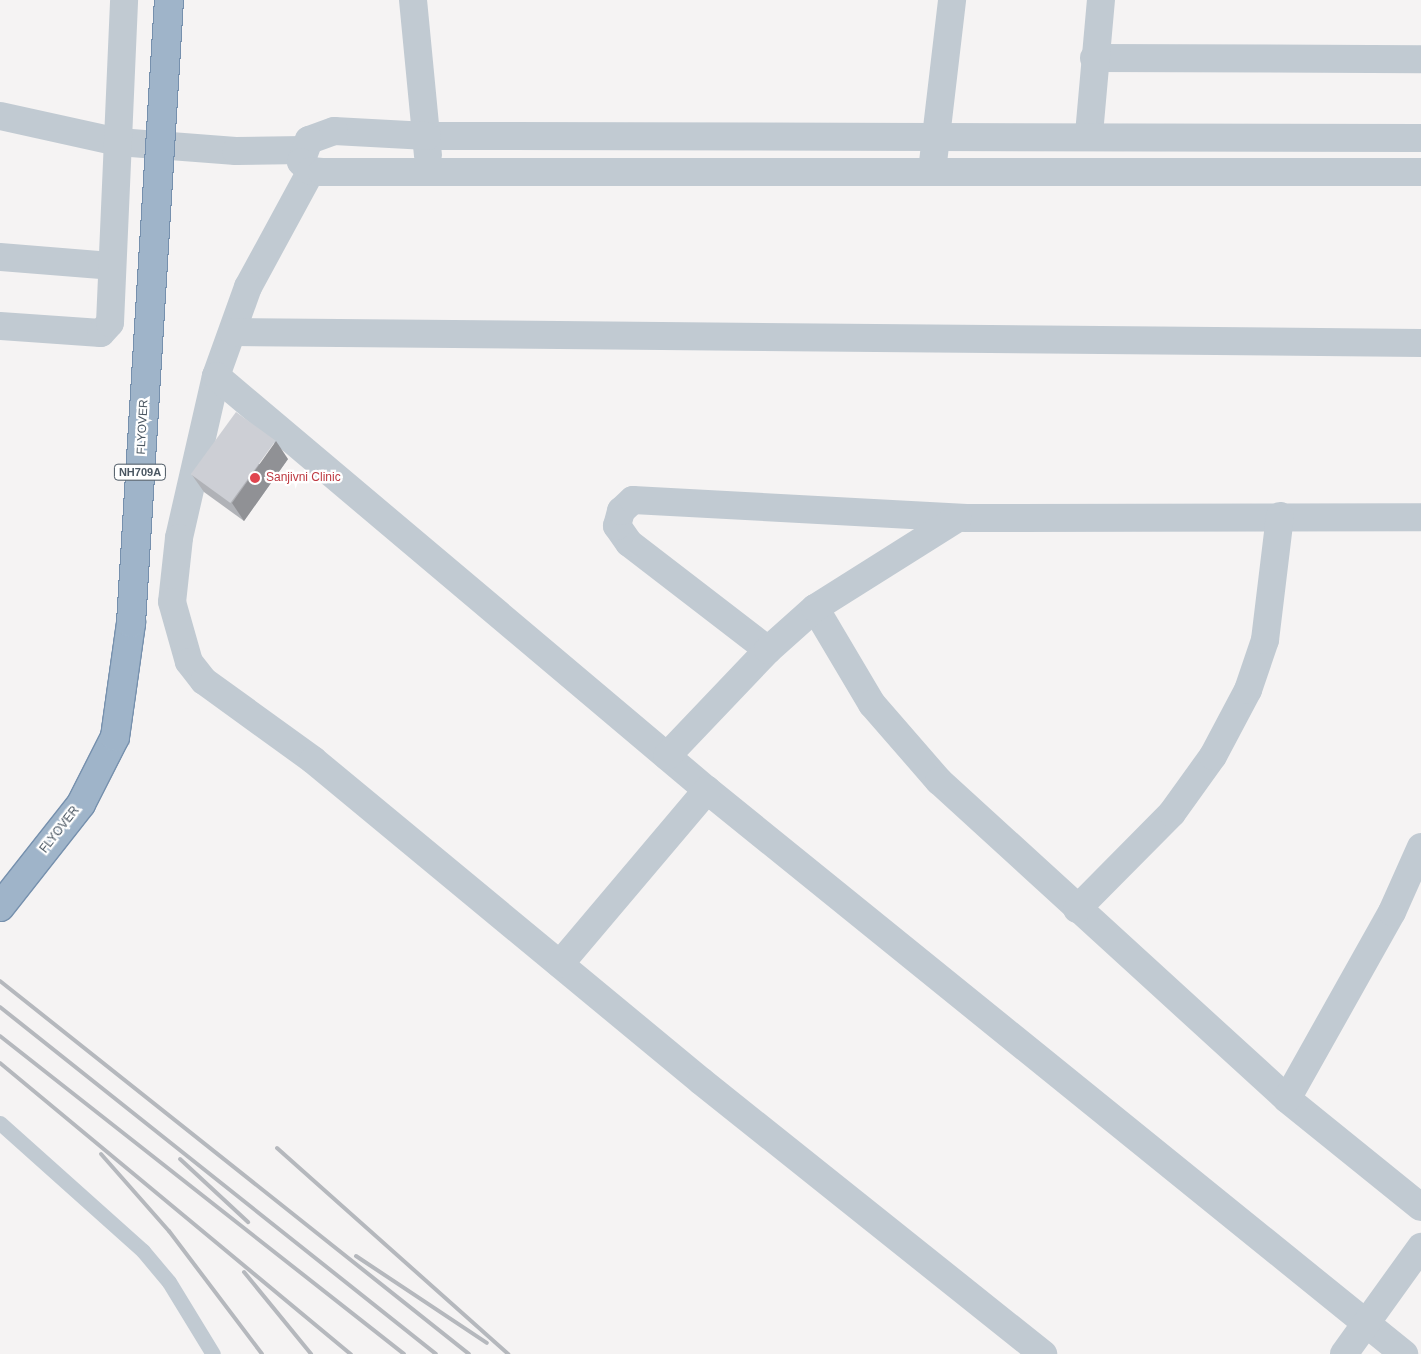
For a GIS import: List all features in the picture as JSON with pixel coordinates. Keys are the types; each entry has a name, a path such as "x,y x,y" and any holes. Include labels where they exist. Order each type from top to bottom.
{"highway":[{"name":"FLYOVER","path":"0,907 81,804 115,738 131,623 169,0"}],"street":[{"path":"0,326 101,333 110,323 124,0"},
{"path":"413,0 427,136 428,172"},
{"path":"932,171 934,136 952,0"},
{"path":"1090,134 1094,58 1100,0"},
{"path":"1094,58 1421,59"},
{"path":"0,116 118,142 236,151 307,161 428,172 1421,172"},
{"path":"1043,1354 560,964 313,760 204,681 189,662 172,602 179,538 216,376 248,286 307,161 309,140 334,130 427,136 934,136 1090,134 1421,138"},
{"path":"0,257 111,266"},
{"path":"233,332 1421,343"},
{"path":"216,376 708,790 1404,1354"},
{"path":"768,650 628,543 617,526 621,511 633,500 958,518 1421,517"},
{"path":"1077,909 1172,814 1214,756 1248,690 1265,640 1280,516"},
{"path":"667,756 768,650 815,608 958,518"},
{"path":"815,608 872,704 939,781 1077,909 1288,1099 1421,1207"},
{"path":"560,964 708,790"},
{"path":"1288,1099 1392,912 1421,847"},
{"path":"1344,1354 1421,1247"}],"lane":[{"path":"0,1123 143,1251 169,1282 213,1354"}],"building":[{"path":"236,412 276,441 230,503 191,474"}],"railway":[{"path":"0,981 469,1354"},
{"path":"0,1007 436,1354"},
{"path":"0,1036 404,1354"},
{"path":"0,1063 351,1354"},
{"path":"277,1148 508,1354"},
{"path":"101,1154 169,1231 262,1354"},
{"path":"180,1159 248,1222"},
{"path":"356,1256 487,1343"},
{"path":"244,1272 311,1354"}],"place":[{"name":"Sanjivni Clinic","path":"255,478"}]}
